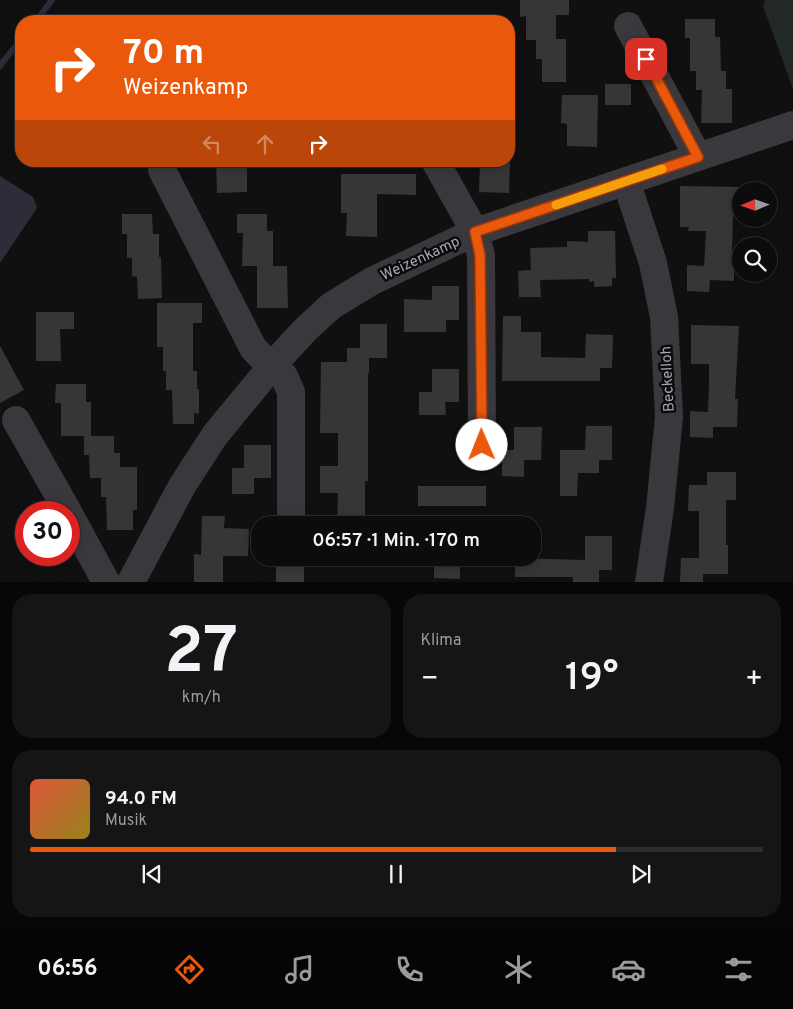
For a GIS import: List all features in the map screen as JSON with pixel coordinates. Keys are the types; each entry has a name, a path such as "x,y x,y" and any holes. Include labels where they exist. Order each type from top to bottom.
{"street":[{"path":"628,26 698,157"},
{"name":"Weizenkamp","path":"131,582 182,486 211,442 271,367 305,330 331,306 372,281 475,232 793,125"},
{"path":"438,167 475,232 480,255 482,445"},
{"path":"162,170 253,348 271,367 284,376 291,392 291,516"},
{"name":"Beckelloh","path":"626,181 653,263 664,318 669,417 660,508 648,582"},
{"path":"16,420 61,501"},
{"path":"80,535 106,582"},
{"path":"290,566 290,581"}],"shaded area":[{"path":"765,0 793,0 793,89 763,6"},
{"path":"0,176 33,197 37,208 0,263"}],"building":[{"path":"520,0 569,0 569,15 556,15 556,39 566,39 566,82 542,82 542,59 536,59 536,40 526,40 526,16 520,17"},
{"path":"685,19 715,19 715,37 720,37 721,71 726,71 726,89 732,89 732,123 701,123 702,90 696,90 696,71 690,71 690,38 685,38"},
{"path":"605,84 631,84 631,105 605,105"},
{"path":"562,95 598,95 597,147 567,146 567,124 561,123"},
{"path":"216,167 247,167 247,192 217,193"},
{"path":"480,167 510,167 509,193 479,192"},
{"path":"341,174 416,174 416,195 377,194 377,237 346,236 347,213 341,213"},
{"path":"680,186 732,187 732,281 710,280 709,292 687,291 687,265 704,266 706,231 688,231 689,227 680,227"},
{"path":"122,214 152,214 153,234 159,234 162,298 138,299 137,277 132,276 132,258 127,258 127,234 122,234"},
{"path":"237,214 267,214 267,231 273,231 273,266 287,266 288,308 257,308 257,266 242,266 243,233 237,233"},
{"path":"588,231 615,231 616,278 612,278 612,286 594,287 594,281 589,282 589,279 540,280 541,297 519,297 518,271 531,270 530,248 567,247 567,241 588,242"},
{"path":"432,286 459,286 459,320 446,320 446,332 404,332 404,299 432,300"},
{"path":"157,303 202,303 202,323 193,323 193,371 197,371 197,389 199,389 199,414 194,413 194,424 173,424 172,390 166,390 166,371 163,371 163,347 157,347"},
{"path":"36,312 74,312 74,329 60,329 61,361 36,361"},
{"path":"503,316 521,316 521,332 541,332 541,357 585,358 586,334 613,335 612,368 600,368 600,381 502,381"},
{"path":"360,324 387,324 387,358 369,358 368,481 365,481 365,516 337,516 338,493 320,493 320,466 338,466 338,433 320,433 321,362 347,362 347,348 360,348"},
{"path":"691,325 739,326 735,399 738,399 737,427 713,427 713,438 690,437 690,411 708,412 709,383 709,364 691,364"},
{"path":"0,346 24,390 0,403"},
{"path":"432,369 459,369 459,402 445,402 446,415 419,415 419,392 432,392"},
{"path":"56,384 86,384 86,402 91,402 91,436 61,436 61,403 55,403"},
{"path":"586,426 612,426 612,460 599,460 599,473 578,473 577,496 560,496 560,450 585,450"},
{"path":"514,427 542,427 541,460 524,460 524,477 502,476 502,450 514,450"},
{"path":"84,436 114,436 114,453 120,453 120,467 137,467 137,510 133,510 133,530 107,530 106,497 101,497 101,478 90,478 89,455 84,455"},
{"path":"244,445 271,445 271,478 254,478 254,494 232,494 232,468 244,468"},
{"path":"707,472 736,472 736,500 726,500 728,574 703,574 703,582 680,582 681,558 699,558 699,511 688,511 689,485 707,485"},
{"path":"418,486 486,486 486,506 418,506"},
{"path":"202,516 225,516 224,528 249,529 248,556 223,556 223,582 194,582 194,554 201,555"},
{"path":"585,536 612,536 612,570 599,570 599,582 573,582 573,577 515,577 515,566 541,566 541,559 585,560"},
{"path":"434,566 460,566 460,579 434,578"}],"waterway":[{"path":"41,15 52,0"},
{"path":"0,66 15,47"}],"slow traffic":[{"path":"556,205 662,169"}],"route":[{"path":"482,445 480,255 475,232 698,157 646,59"}]}
